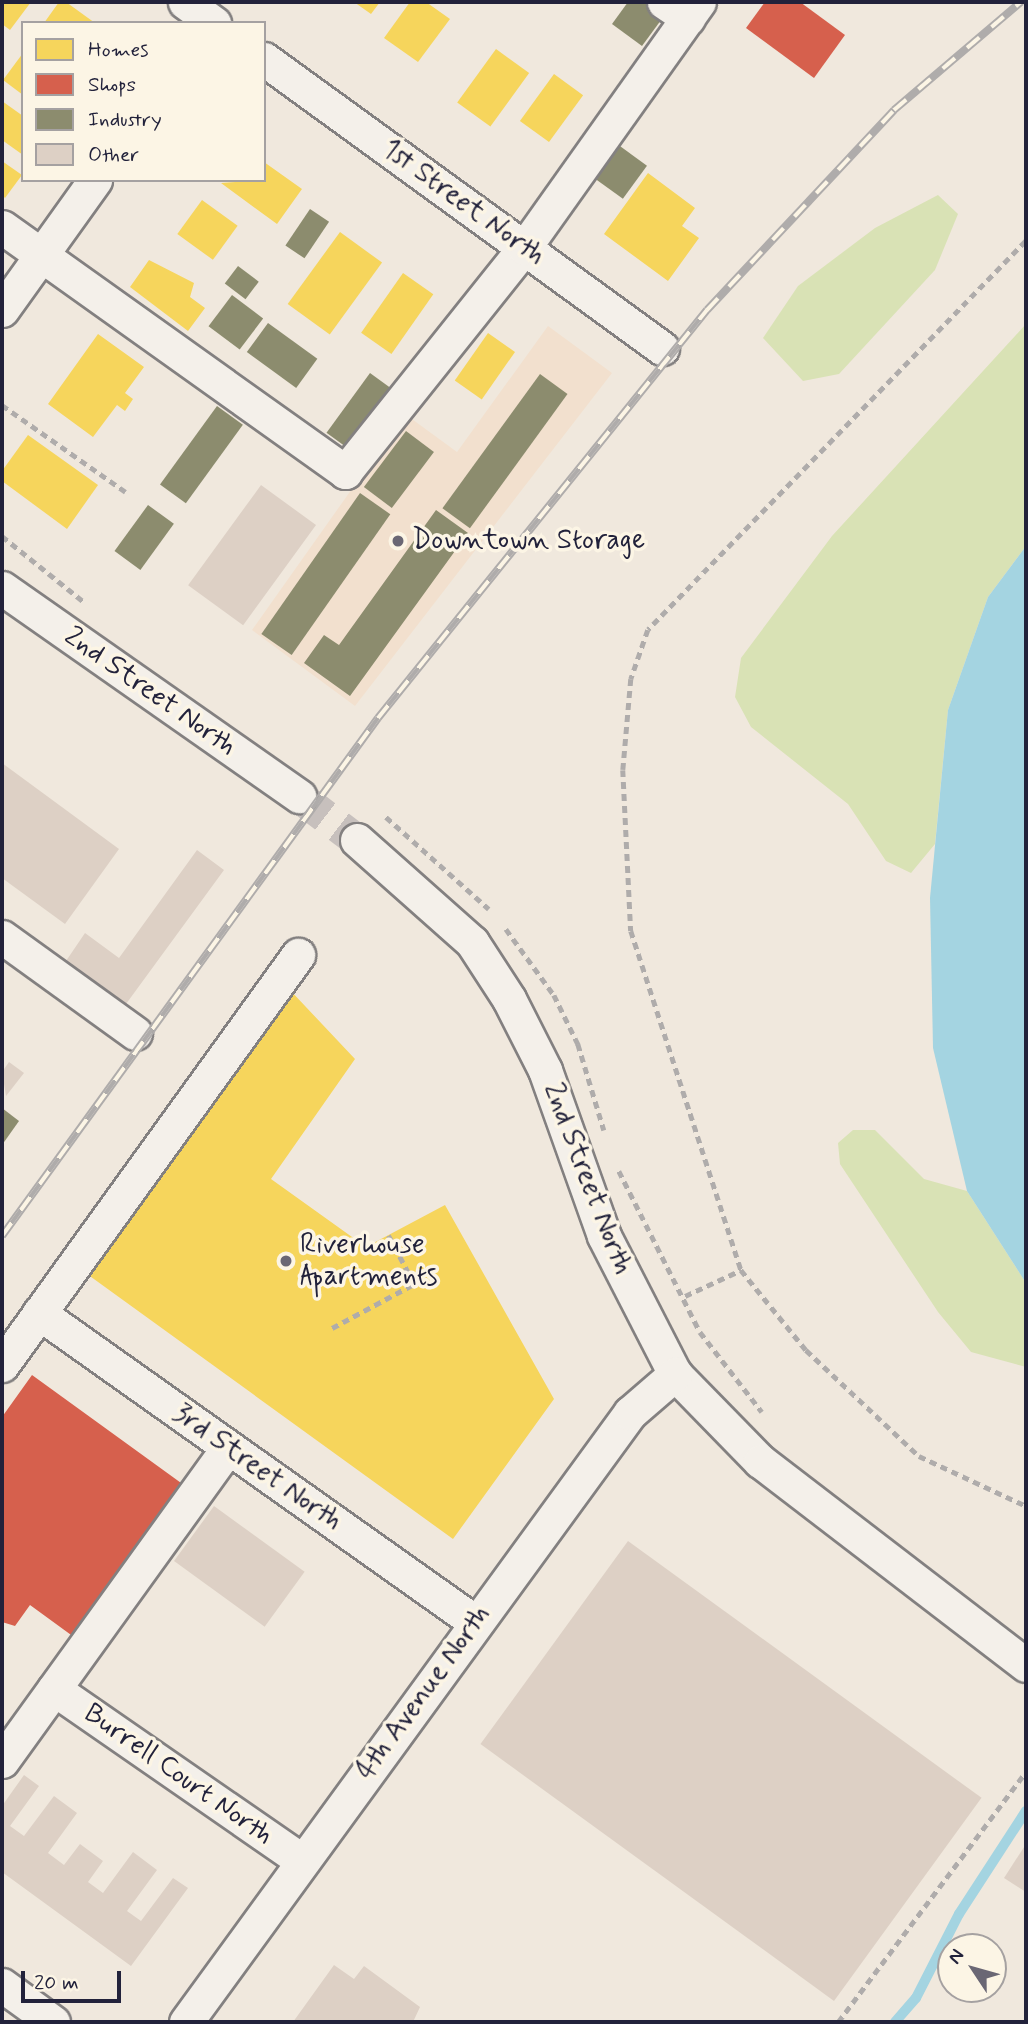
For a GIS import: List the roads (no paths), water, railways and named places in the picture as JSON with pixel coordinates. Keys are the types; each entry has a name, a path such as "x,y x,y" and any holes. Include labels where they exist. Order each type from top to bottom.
{"street":[{"path":"2,227 345,472 524,248 684,7"},
{"name":"1st Street North","path":"266,60 662,348"},
{"path":"2,310 94,182"},
{"name":"2nd Street North","path":"2,588 299,796"},
{"name":"2nd Street North","path":"356,839 472,942 509,999 544,1070 604,1236 675,1374 760,1461 1026,1665"},
{"path":"2,937 135,1033"},
{"path":"2,1365 298,954"},
{"name":"3rd Street North","path":"39,1313 475,1622"},
{"name":"4th Avenue North","path":"186,2022 475,1622 630,1413 675,1374"},
{"path":"2,1761 229,1448"},
{"name":"Burrell Court North","path":"54,1689 302,1861"},
{"path":"2,1985 53,2022"}],"water":[{"path":"1026,546 1026,1283 967,1191 933,1048 930,898 948,710 988,597"}],"waterway":[{"path":"895,2022 916,1998 959,1914 1026,1811"}],"tunnel":[{"path":"299,796 357,840"}],"railway":[{"path":"2,1236 378,718 707,310 894,110 1021,2"}],"place":[{"name":"Downtown Storage","path":"398,541"},
{"name":"Riverhouse Apartments","path":"286,1261"}]}
